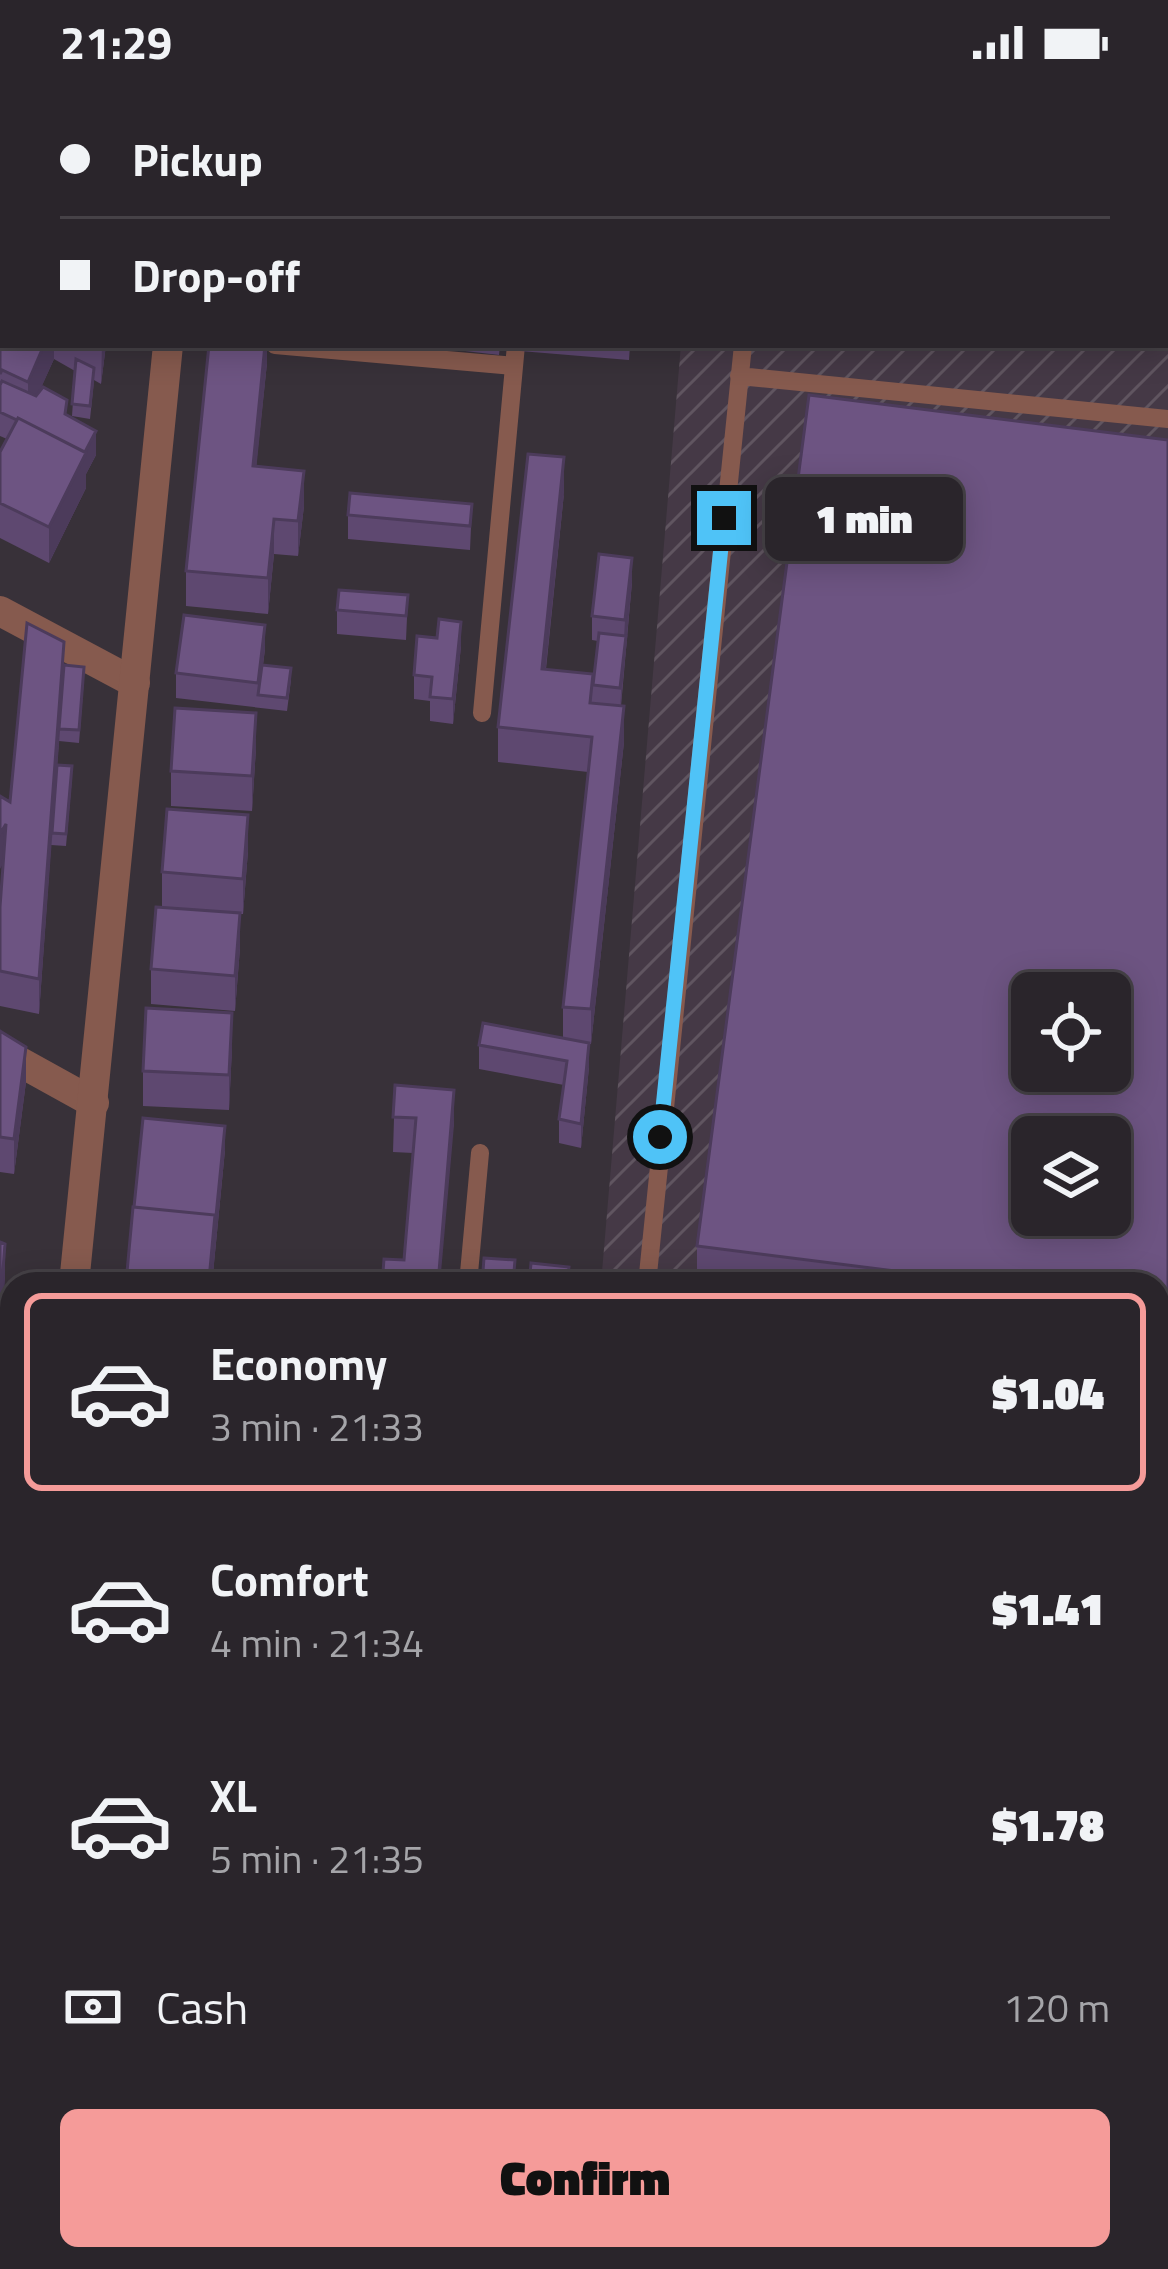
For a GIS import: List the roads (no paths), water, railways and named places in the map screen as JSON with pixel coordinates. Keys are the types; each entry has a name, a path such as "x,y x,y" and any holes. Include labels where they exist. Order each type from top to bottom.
{"street":[{"path":"75,1272 168,348"},
{"path":"0,611 135,683"},
{"path":"0,1051 94,1103"}],"lane":[{"path":"309,348 514,366"},
{"path":"482,713 516,348"},
{"path":"648,1272 742,348"},
{"path":"740,376 1168,419"},
{"path":"469,1272 480,1153"}]}
